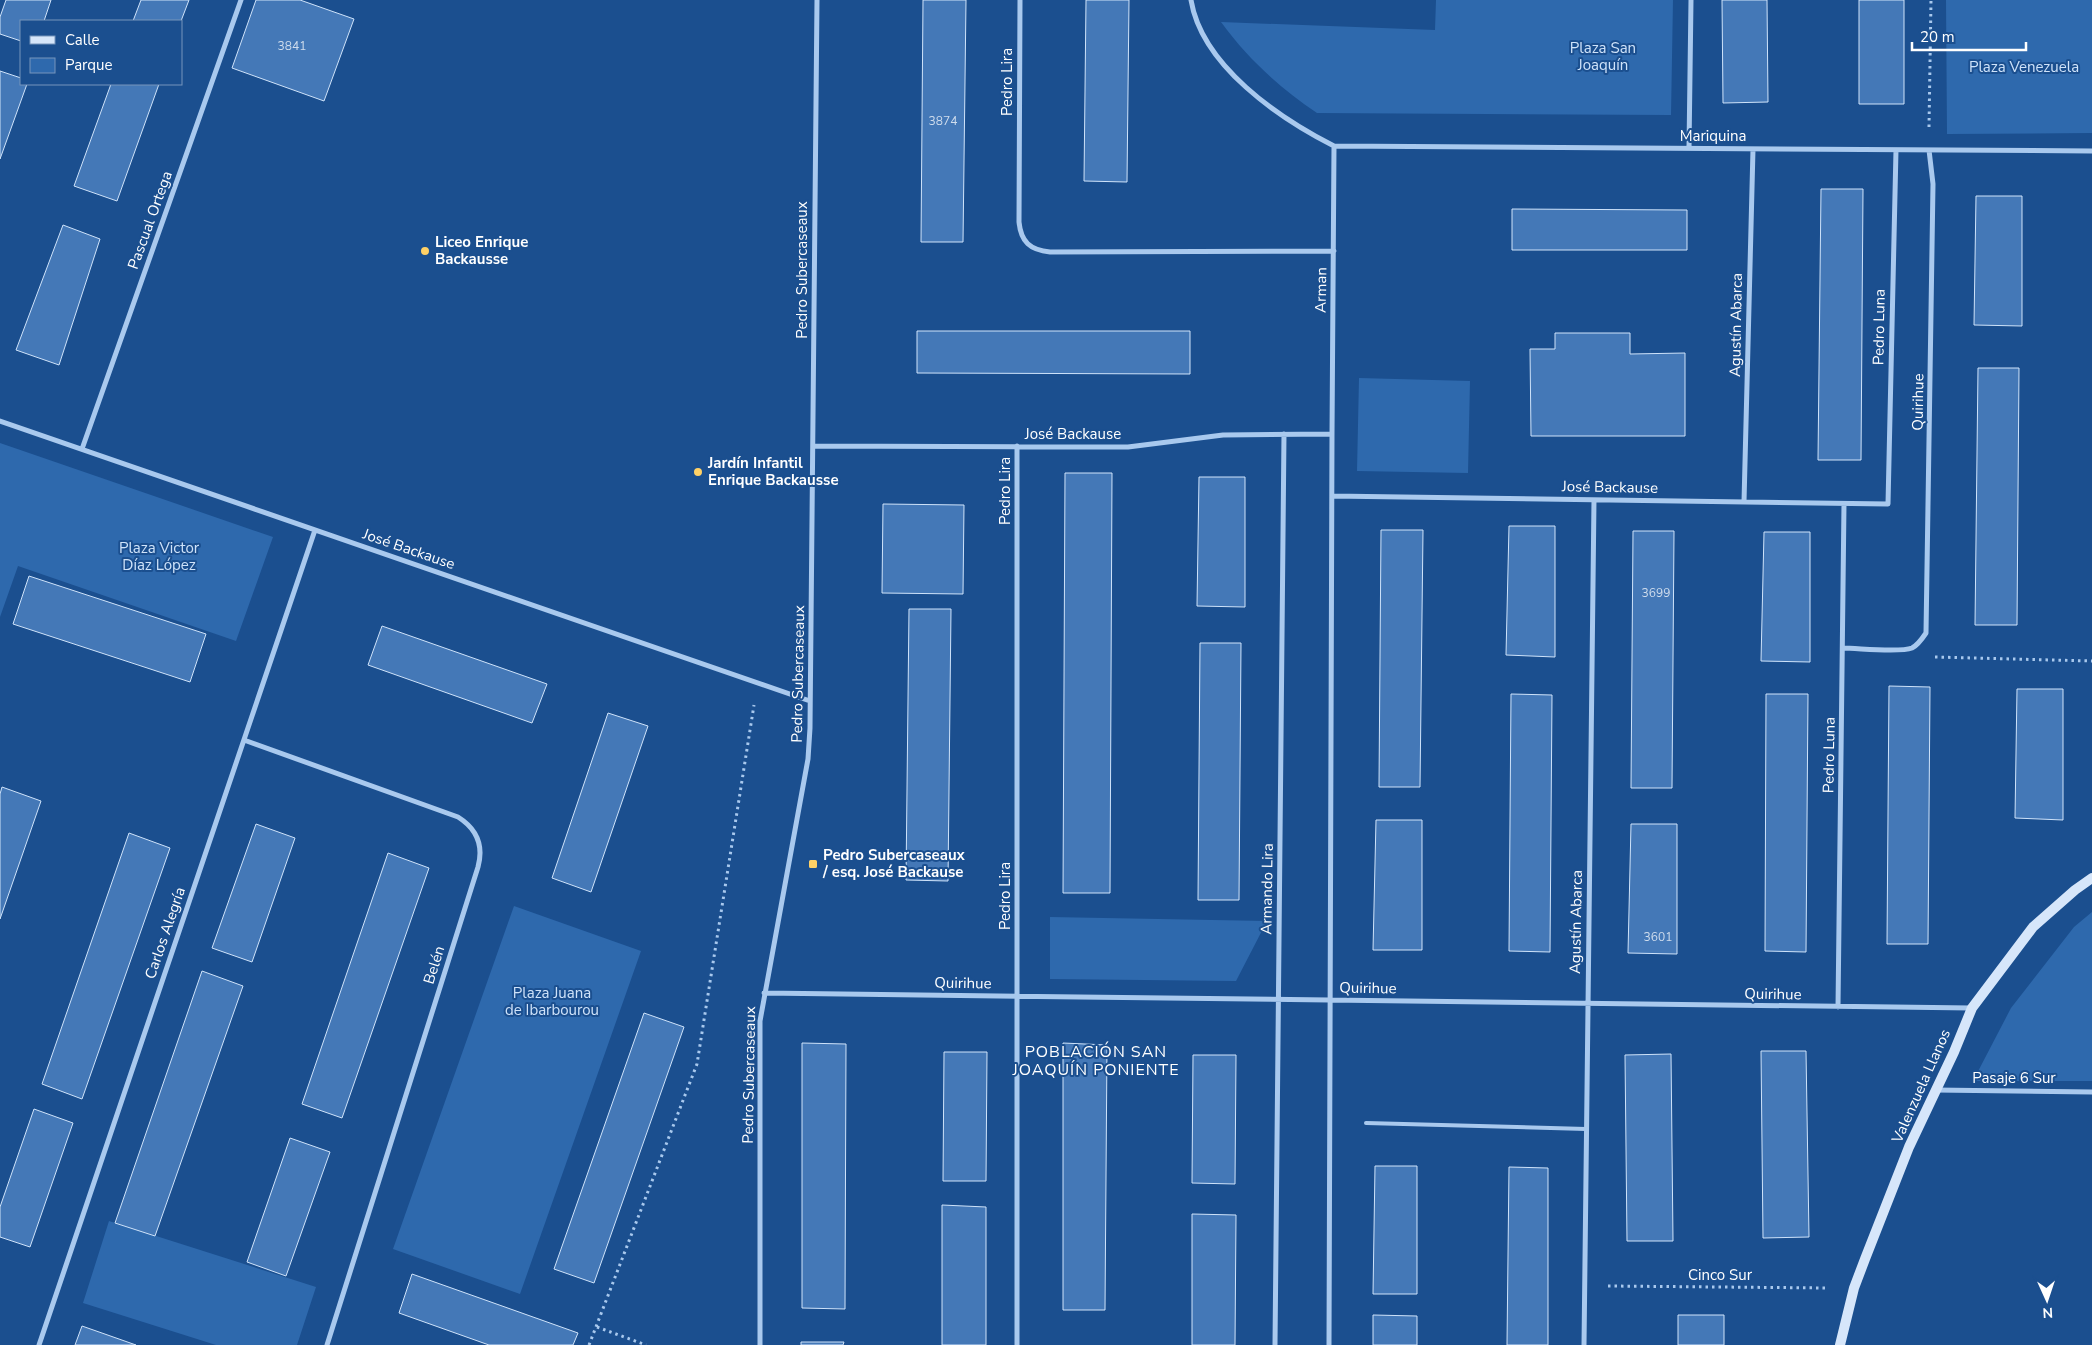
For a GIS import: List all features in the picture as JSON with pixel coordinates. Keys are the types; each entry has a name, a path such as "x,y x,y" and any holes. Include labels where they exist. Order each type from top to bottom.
{"street":[{"name":"Pascual Ortega","path":"82,449 242,0"},
{"name":"Pedro Subercaseaux","path":"760,1345 760,1021 808,759 817,0"},
{"name":"Pedro Lira","path":"1020,0 1019,222 1020,234 1028,244 1038,250 1050,252 1334,251"},
{"path":"1191,0 1203,34 1231,72 1256,96 1283,116 1334,146"},
{"path":"1689,148 1691,0"},
{"name":"Arman","path":"1332,434 1334,146"},
{"name":"Mariquina","path":"1334,146 2092,151"},
{"name":"Agustín Abarca","path":"1744,502 1752,149"},
{"name":"Pedro Luna","path":"1888,504 1896,150"},
{"name":"Quirihue","path":"1911,648 1919,643 1926,634 1927,623 1933,184 1929,150"},
{"name":"José Backause","path":"0,420 810,701"},
{"name":"Armando Lira","path":"1275,1345 1284,434"},
{"name":"José Backause","path":"813,446 1128,447 1223,435 1332,434"},
{"path":"1329,1345 1332,434"},
{"name":"Pedro Lira","path":"1017,446 1017,1345"},
{"name":"José Backause","path":"1332,496 1888,504"},
{"name":"Agustín Abarca","path":"1584,1345 1594,500"},
{"name":"Pedro Luna","path":"1838,1007 1844,504"},
{"name":"Carlos Alegría","path":"39,1345 315,530"},
{"path":"1842,648 1901,650 1911,648"},
{"name":"Belén","path":"244,740 458,817 469,824 476,834 480,845 481,856 478,868 327,1345"},
{"name":"Valenzuela Llanos","path":"1840,1345 1854,1288 1909,1147 1954,1052 1972,1008 2033,927 2075,890 2092,878"},
{"name":"Quirihue","path":"764,993 1972,1008"},
{"name":"Pasaje 6 Sur","path":"1935,1090 2092,1092"}],"lane":[{"path":"1366,1123 1586,1129"}],"path":[{"path":"1929,150 1931,0"},
{"path":"1911,648 1939,658 2092,661"},
{"path":"589,1345 697,1064 750,724 759,683"},
{"name":"Cinco Sur","path":"1585,1286 1854,1288"},
{"path":"597,1327 646,1345"}],"green space":[{"name":"Plaza San Joaquín","path":"1436,0 1673,0 1671,115 1317,113 1265,72 1231,36 1221,22 1435,30"},
{"name":"Plaza Venezuela","path":"1946,0 2092,0 2092,133 1947,134"},
{"path":"1359,378 1470,381 1468,473 1357,471"},
{"name":"Plaza Victor Díaz López","path":"0,443 273,537 236,641 18,566 0,617"},
{"name":"Plaza Juana de Ibarbourou","path":"514,906 641,951 520,1294 393,1249"},
{"path":"2092,912 2092,1081 1973,1081 2011,1008 2074,927"},
{"path":"1050,917 1267,921 1236,981 1050,979"},
{"path":"109,1221 316,1287 297,1345 216,1345 83,1303"}],"building":[{"path":"6,0 51,0 44,20 20,20 20,41 0,34 0,17"},
{"path":"141,0 189,0 181,20 133,20"},
{"path":"256,0 300,0 354,19 324,101 232,68"},
{"path":"923,0 966,0 963,242 921,242"},
{"path":"1086,0 1129,0 1127,182 1084,181"},
{"path":"1722,0 1767,0 1768,102 1723,103"},
{"path":"1859,0 1904,0 1904,104 1859,104"},
{"path":"0,71 20,78 20,85 27,85 0,159"},
{"path":"111,85 159,85 117,201 74,186"},
{"path":"1821,189 1863,189 1861,460 1818,460"},
{"path":"1976,196 2022,196 2022,326 1974,325"},
{"path":"1512,209 1687,210 1687,250 1512,250"},
{"path":"63,225 100,239 59,365 16,350"},
{"path":"917,331 1190,331 1190,374 917,373"},
{"path":"1555,333 1630,333 1630,354 1685,353 1685,436 1531,436 1530,349 1555,349"},
{"path":"1978,368 2019,368 2017,625 1975,625"},
{"path":"1065,473 1112,473 1110,893 1063,893"},
{"path":"1199,477 1245,477 1245,607 1197,606"},
{"path":"883,504 964,505 963,594 882,593"},
{"path":"1509,526 1555,526 1555,657 1506,655"},
{"path":"1381,530 1423,530 1420,787 1379,787"},
{"path":"1633,531 1674,531 1672,788 1631,788"},
{"path":"1764,532 1810,532 1810,662 1761,661"},
{"path":"29,576 206,634 190,682 13,624"},
{"path":"909,609 951,609 948,881 906,880"},
{"path":"382,626 547,684 532,723 368,665"},
{"path":"1200,643 1241,643 1239,900 1198,900"},
{"path":"1889,686 1930,687 1928,944 1887,944"},
{"path":"2017,689 2063,689 2063,820 2015,818"},
{"path":"1511,694 1552,695 1550,952 1509,951"},
{"path":"1766,694 1808,694 1806,952 1765,951"},
{"path":"608,713 648,726 591,892 552,878"},
{"path":"2,787 41,801 0,919 0,794"},
{"path":"1376,820 1422,820 1422,950 1373,950"},
{"path":"256,824 295,838 252,962 212,948"},
{"path":"1631,824 1677,824 1677,954 1628,953"},
{"path":"129,833 170,848 82,1099 42,1084"},
{"path":"388,853 429,868 342,1118 302,1104"},
{"path":"202,971 243,986 155,1236 115,1223"},
{"path":"644,1013 684,1027 594,1283 554,1269"},
{"path":"802,1043 846,1044 845,1309 802,1308"},
{"path":"1063,1043 1107,1045 1105,1310 1063,1310"},
{"path":"1761,1051 1806,1051 1809,1237 1763,1238"},
{"path":"944,1052 987,1052 986,1181 943,1181"},
{"path":"1671,1054 1673,1241 1627,1241 1625,1055"},
{"path":"1193,1055 1236,1055 1235,1184 1192,1183"},
{"path":"34,1109 73,1123 30,1247 0,1237 0,1207"},
{"path":"290,1138 330,1152 286,1276 247,1262"},
{"path":"1375,1166 1417,1166 1417,1294 1373,1294"},
{"path":"1509,1167 1548,1168 1548,1345 1507,1345"},
{"path":"942,1205 986,1207 986,1345 942,1345"},
{"path":"1192,1214 1236,1215 1235,1345 1192,1345"},
{"path":"412,1274 578,1333 573,1345 489,1345 399,1313"},
{"path":"1373,1315 1417,1316 1417,1345 1373,1345"},
{"path":"1678,1315 1724,1315 1724,1345 1678,1345"},
{"path":"82,1326 136,1345 75,1345"},
{"path":"801,1342 844,1342 843,1345 801,1345"}],"place":[{"name":"Liceo Enrique Backausse","path":"425,251"},
{"name":"Jardín Infantil Enrique Backausse","path":"698,472"},
{"name":"Pedro Subercaseaux / esq. José Backause","path":"813,864"}],"district":[{"name":"POBLACIÓN SAN JOAQUÍN PONIENTE","path":"1096,1060"}]}
